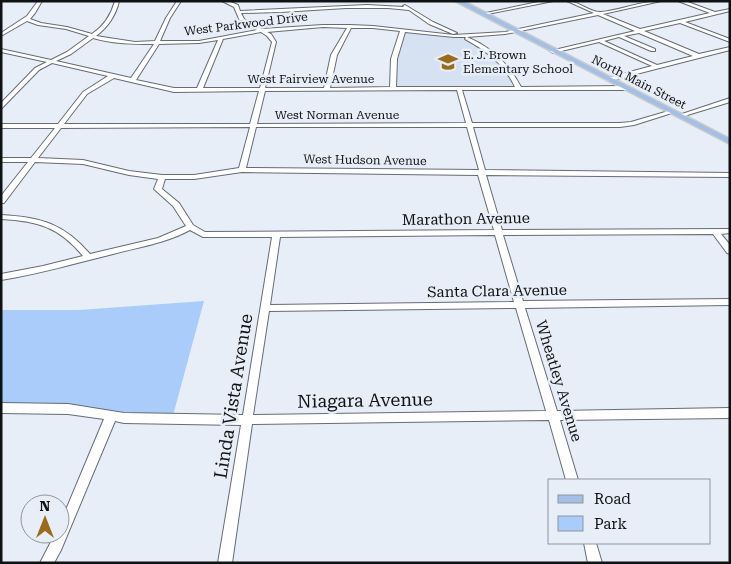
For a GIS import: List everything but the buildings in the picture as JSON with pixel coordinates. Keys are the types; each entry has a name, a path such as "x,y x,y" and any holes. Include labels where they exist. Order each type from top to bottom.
{"main road":[{"name":"North Main Street","path":"458,1 730,142"}],"street":[{"path":"1,35 27,19 35,11 40,1"},
{"path":"1,107 37,68 53,62 94,36 110,20 117,1"},
{"path":"132,81 157,43 179,1"},
{"path":"224,1 236,1"},
{"path":"224,1 236,6 244,22 262,31 271,37 274,42 242,170"},
{"path":"533,1 540,4"},
{"path":"483,14 551,1"},
{"path":"569,1 698,56"},
{"name":"West Parkwood Drive","path":"27,19 40,24 67,28 122,42 190,43 303,26 350,26 429,34 490,36 659,1"},
{"path":"680,1 730,17"},
{"path":"238,12 395,3 439,27 484,46 508,68 519,88"},
{"path":"553,51 730,10"},
{"path":"679,21 730,41"},
{"name":"West Parkwood Drive","path":"11,30 40,24"},
{"path":"327,89 334,55 350,26"},
{"path":"429,34 437,32 439,27"},
{"path":"393,89 394,59 403,31"},
{"path":"618,35 653,50"},
{"path":"199,90 221,39"},
{"path":"599,40 657,67"},
{"path":"609,79 730,48"},
{"name":"West Fairview Avenue","path":"1,50 170,89 626,88"},
{"path":"1,202 85,93 113,76"},
{"name":"Wheatley Avenue","path":"459,89 482,168 498,233 572,479"},
{"path":"680,116 730,100"},
{"name":"West Norman Avenue","path":"1,126 626,125 672,112"},
{"name":"West Hudson Avenue","path":"1,160 83,162 129,173 162,177 194,177 242,170 730,175"},
{"path":"1,277 38,271 173,237 190,227 176,205 158,188 162,177"},
{"path":"1,217 33,220 55,227 73,238 90,258"},
{"name":"Marathon Avenue","path":"190,227 204,235 730,231"},
{"path":"715,231 730,251"},
{"name":"Linda Vista Avenue","path":"225,563 276,235"},
{"name":"Santa Clara Avenue","path":"265,308 730,302"},
{"name":"Niagara Avenue","path":"1,408 68,409 111,417 248,419 730,413"},
{"path":"47,563 68,520 101,436 111,417"},
{"path":"590,544 595,563"}],"shaded area":[{"name":"E. J. Brown Elementary School","path":"403,31 467,38 499,58 519,89 393,89 393,69"}],"green space":[{"path":"204,301 172,419 1,408 1,310 79,310"}],"place":[{"name":"E. J. Brown Elementary School","path":"448,62"}]}
